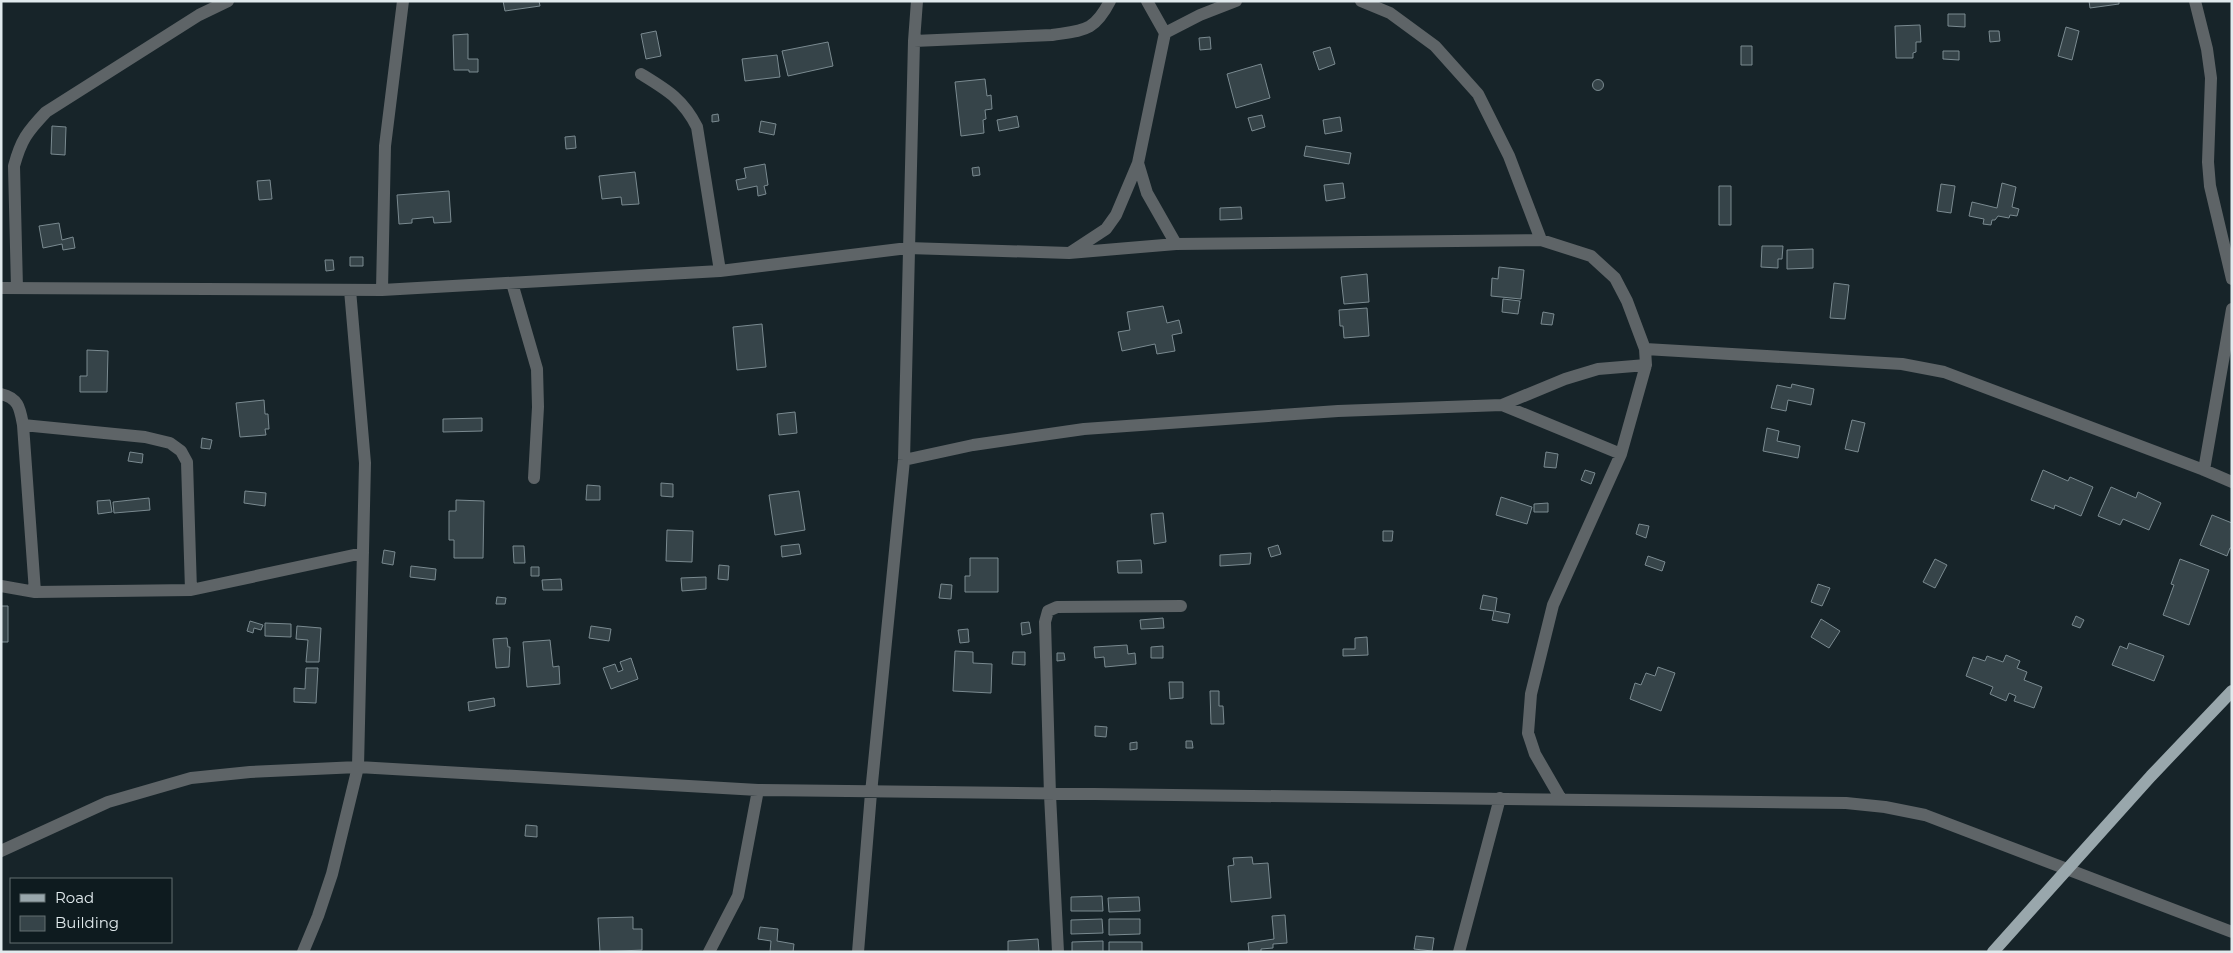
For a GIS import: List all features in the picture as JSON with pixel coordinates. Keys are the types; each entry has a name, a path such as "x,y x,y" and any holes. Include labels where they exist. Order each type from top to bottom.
{"main road":[{"path":"1993,952 2151,776 2232,691"}],"street":[{"path":"17,288 14,166 26,133 46,112 198,15 228,1"},
{"path":"382,290 385,146 403,1"},
{"path":"858,952 871,793 904,460 908,248 914,41 917,1"},
{"path":"1103,1 1103,15"},
{"path":"914,41 1052,35 1074,32 1095,25 1110,1"},
{"path":"1069,253 1106,229 1116,215 1138,163 1165,33 1147,1"},
{"path":"1165,33 1200,15 1236,1"},
{"path":"1361,1 1390,13 1435,46 1478,94 1509,156 1541,240"},
{"path":"2195,1 2207,49 2211,78 2208,162 2210,186 2232,279"},
{"path":"641,74 667,89 688,109 697,127 720,272"},
{"path":"1138,163 1146,194 1176,244"},
{"path":"1,288 382,290 720,272 908,248 1069,253 1176,244 1541,240 1592,256 1615,278 1627,301 1645,349 1646,365 1621,454 1553,605 1531,694 1528,733 1535,754 1561,799"},
{"path":"512,283 537,370 538,407 534,478"},
{"path":"303,952 318,916 332,874 358,767 365,463 350,290"},
{"path":"2204,470 2232,309"},
{"path":"1645,349 1902,364 1944,372 2232,482"},
{"path":"904,460 973,445 1084,429 1338,411 1502,405 1565,379 1598,369 1646,365"},
{"path":"1,394 12,397 18,404 23,425 35,592"},
{"path":"1502,405 1621,454"},
{"path":"23,425 145,438 170,443 181,451 187,462 191,590"},
{"path":"1,586 35,592 191,590 363,553"},
{"path":"1058,952 1050,795 1045,622 1048,611 1057,607 1181,606"},
{"path":"1,851 108,802 191,778 250,772 358,767 758,790 871,793 1846,803 1885,807 1924,815 2232,932"},
{"path":"709,952 738,896 758,790"},
{"path":"1459,952 1500,798"}],"building":[{"path":"503,1 539,1 540,6 505,11"},
{"path":"2089,1 2119,1 2119,4 2090,8"},
{"path":"1948,14 1965,14 1965,27 1948,26"},
{"path":"1920,25 1921,42 1916,42 1916,52 1913,53 1913,58 1896,58 1895,26"},
{"path":"2066,27 2079,31 2072,60 2058,56"},
{"path":"656,31 661,56 646,59 641,34"},
{"path":"1989,31 1999,31 2000,41 1990,42"},
{"path":"468,34 468,59 478,59 478,72 454,70 453,35"},
{"path":"1210,37 1211,49 1200,50 1199,38"},
{"path":"828,42 833,66 788,76 782,51"},
{"path":"1741,46 1752,46 1752,65 1741,65"},
{"path":"1330,47 1335,64 1319,70 1313,52"},
{"path":"1943,51 1959,51 1959,60 1943,59"},
{"path":"777,55 780,77 745,81 742,59"},
{"path":"1261,64 1270,98 1236,108 1227,74"},
{"path":"985,79 987,96 991,95 992,109 985,110 986,119 983,120 984,133 961,136 955,82"},
{"path":"1596,80 1600,80 1603,85 1602,89 1596,90 1593,87 1593,83"},
{"path":"718,114 719,121 712,122 712,115"},
{"path":"1262,115 1265,127 1252,131 1248,118"},
{"path":"1017,116 1019,127 999,131 997,120"},
{"path":"1340,117 1342,131 1325,134 1323,120"},
{"path":"761,121 776,124 774,135 759,132"},
{"path":"52,126 66,127 65,155 51,154"},
{"path":"575,136 576,148 566,149 565,137"},
{"path":"1306,146 1351,153 1349,164 1304,156"},
{"path":"765,164 768,185 764,186 766,194 758,196 757,186 738,190 736,180 746,178 744,168"},
{"path":"979,167 980,175 973,176 972,168"},
{"path":"635,172 639,204 622,205 621,197 602,199 599,176"},
{"path":"270,180 272,199 259,200 257,181"},
{"path":"1343,183 1345,198 1326,201 1324,185"},
{"path":"2002,183 2016,187 2012,207 2019,209 2017,216 2010,215 2009,218 1998,216 1995,220 1992,220 1991,225 1983,224 1984,219 1969,216 1972,202 1997,208"},
{"path":"1941,184 1955,186 1951,213 1937,211"},
{"path":"1719,186 1731,186 1731,225 1719,225"},
{"path":"449,191 451,222 434,223 433,217 412,219 412,223 399,224 397,195"},
{"path":"1241,207 1242,219 1220,220 1220,208"},
{"path":"59,223 62,240 73,237 75,248 63,250 62,244 43,248 39,226"},
{"path":"1762,246 1783,246 1782,259 1778,259 1778,268 1761,267"},
{"path":"1813,249 1813,268 1787,269 1787,250"},
{"path":"350,257 363,257 363,266 350,266"},
{"path":"325,260 333,260 334,270 326,271"},
{"path":"1499,267 1524,270 1521,299 1491,296 1492,278 1498,279"},
{"path":"1367,274 1369,302 1344,304 1341,277"},
{"path":"1834,283 1849,285 1845,319 1830,318"},
{"path":"1503,299 1520,301 1518,314 1502,312"},
{"path":"1163,306 1167,323 1179,320 1182,333 1172,335 1175,351 1157,354 1155,344 1122,351 1118,332 1130,330 1127,312"},
{"path":"1367,308 1369,336 1344,338 1343,326 1340,326 1339,310"},
{"path":"1543,312 1554,314 1552,325 1541,324"},
{"path":"762,324 766,367 737,370 733,327"},
{"path":"87,350 108,351 107,392 80,392 80,376 87,376"},
{"path":"1792,384 1814,389 1811,405 1788,400 1786,411 1771,408 1777,385 1791,388"},
{"path":"264,400 265,414 268,414 269,429 265,429 266,435 240,437 236,403"},
{"path":"795,412 797,433 779,435 777,414"},
{"path":"482,418 482,431 443,432 443,419"},
{"path":"1852,420 1865,423 1858,452 1845,449"},
{"path":"1767,428 1779,431 1777,441 1800,446 1798,458 1763,451"},
{"path":"202,438 212,440 210,449 201,448"},
{"path":"130,452 143,454 142,463 128,461"},
{"path":"1546,452 1558,454 1556,468 1544,467"},
{"path":"1585,470 1595,473 1591,484 1581,480"},
{"path":"2043,470 2068,481 2070,477 2093,487 2081,516 2055,505 2054,509 2031,500"},
{"path":"661,483 673,484 673,497 661,496"},
{"path":"587,485 600,486 600,500 586,500"},
{"path":"2111,487 2136,498 2138,492 2161,503 2149,530 2123,519 2120,525 2098,516"},
{"path":"245,491 266,493 265,506 244,503"},
{"path":"799,491 805,530 775,535 769,495"},
{"path":"1501,497 1532,507 1527,524 1496,515"},
{"path":"149,498 150,510 114,513 113,502"},
{"path":"110,500 112,512 98,514 97,501"},
{"path":"456,500 484,501 483,558 454,558 454,540 449,540 449,511 456,511"},
{"path":"1548,503 1548,512 1534,512 1534,504"},
{"path":"1163,513 1166,542 1154,544 1151,514"},
{"path":"2212,515 2232,523 2232,548 2230,548 2227,556 2200,545"},
{"path":"1639,524 1649,526 1646,538 1636,534"},
{"path":"667,530 693,531 692,562 666,561"},
{"path":"1383,531 1393,531 1392,541 1383,541"},
{"path":"799,544 801,554 782,557 781,546"},
{"path":"1278,545 1281,554 1271,557 1268,548"},
{"path":"513,546 524,546 525,563 514,563"},
{"path":"384,550 395,552 393,565 382,563"},
{"path":"1251,553 1250,564 1220,566 1220,555"},
{"path":"1648,556 1665,562 1662,571 1645,565"},
{"path":"970,558 998,558 998,592 965,592 965,576 970,576"},
{"path":"1935,559 1947,565 1935,588 1923,582"},
{"path":"2180,559 2209,570 2189,625 2163,615 2174,585 2171,584"},
{"path":"1141,560 1142,573 1118,573 1117,561"},
{"path":"719,565 729,566 728,580 718,579"},
{"path":"411,566 436,569 435,580 410,577"},
{"path":"531,567 539,567 539,576 531,576"},
{"path":"706,577 706,589 682,591 681,578"},
{"path":"561,579 562,590 543,590 542,580"},
{"path":"941,584 952,585 951,599 939,598"},
{"path":"1818,584 1830,588 1822,606 1811,602"},
{"path":"1483,595 1497,598 1495,611 1510,614 1508,623 1492,620 1494,611 1480,609"},
{"path":"497,597 506,598 505,604 496,604"},
{"path":"1,606 8,606 8,642 1,642"},
{"path":"2076,616 2084,620 2080,628 2072,625"},
{"path":"1163,618 1164,628 1141,629 1140,620"},
{"path":"1821,619 1840,631 1829,648 1811,637"},
{"path":"250,621 263,625 261,630 254,628 253,633 247,631"},
{"path":"1029,622 1031,633 1022,635 1021,623"},
{"path":"265,623 291,624 291,637 265,636"},
{"path":"297,626 321,628 319,662 306,662 308,640 296,639"},
{"path":"591,626 611,629 609,641 589,638"},
{"path":"968,629 969,642 960,643 958,630"},
{"path":"1367,637 1368,655 1343,656 1343,649 1355,649 1355,638"},
{"path":"507,638 508,647 510,647 509,667 496,668 493,639"},
{"path":"550,640 553,667 559,666 560,684 527,687 523,642"},
{"path":"2129,643 2164,656 2154,681 2112,665 2120,646 2127,649"},
{"path":"1127,645 1128,654 1135,653 1136,664 1105,667 1104,657 1095,658 1094,647"},
{"path":"1163,646 1163,658 1151,658 1151,647"},
{"path":"955,651 973,652 973,663 992,664 991,693 953,691"},
{"path":"1013,652 1025,652 1025,665 1012,664"},
{"path":"1057,653 1064,653 1065,660 1057,661"},
{"path":"2006,655 2020,661 2017,668 2027,672 2024,680 2042,687 2034,708 2014,701 2016,696 2009,693 2006,701 1990,694 1993,687 1966,676 1973,657 1985,661 1987,656 2003,662"},
{"path":"631,658 638,679 611,689 603,668 615,664 618,672 623,670 620,662"},
{"path":"1658,667 1675,673 1661,711 1630,699 1635,683 1641,685 1646,673 1655,676"},
{"path":"306,668 318,668 316,703 294,702 294,688 305,689"},
{"path":"1169,682 1183,682 1183,698 1170,699"},
{"path":"1210,691 1219,691 1219,706 1223,706 1224,724 1211,724"},
{"path":"494,698 495,706 469,711 468,702"},
{"path":"1095,726 1107,727 1106,737 1095,736"},
{"path":"1186,741 1192,741 1193,748 1186,748"},
{"path":"1137,742 1137,749 1130,750 1130,743"},
{"path":"526,825 537,826 537,837 525,836"},
{"path":"1252,857 1253,864 1268,863 1271,898 1231,902 1228,866 1234,865 1233,858"},
{"path":"1102,896 1103,911 1071,911 1071,897"},
{"path":"1139,897 1140,911 1109,912 1108,898"},
{"path":"1285,915 1287,943 1273,944 1273,948 1261,949 1261,952 1249,952 1248,943 1274,939 1272,916"},
{"path":"633,917 633,929 642,929 642,950 600,952 598,918"},
{"path":"1102,919 1103,933 1071,934 1071,920"},
{"path":"1109,919 1140,919 1140,934 1109,935"},
{"path":"760,927 778,929 777,941 794,944 793,952 770,952 771,941 758,939"},
{"path":"1416,936 1434,938 1432,951 1414,949"},
{"path":"1038,939 1039,952 1008,952 1008,941"},
{"path":"1103,941 1103,952 1072,952 1072,942"},
{"path":"1109,942 1142,942 1142,952 1109,952"}]}
